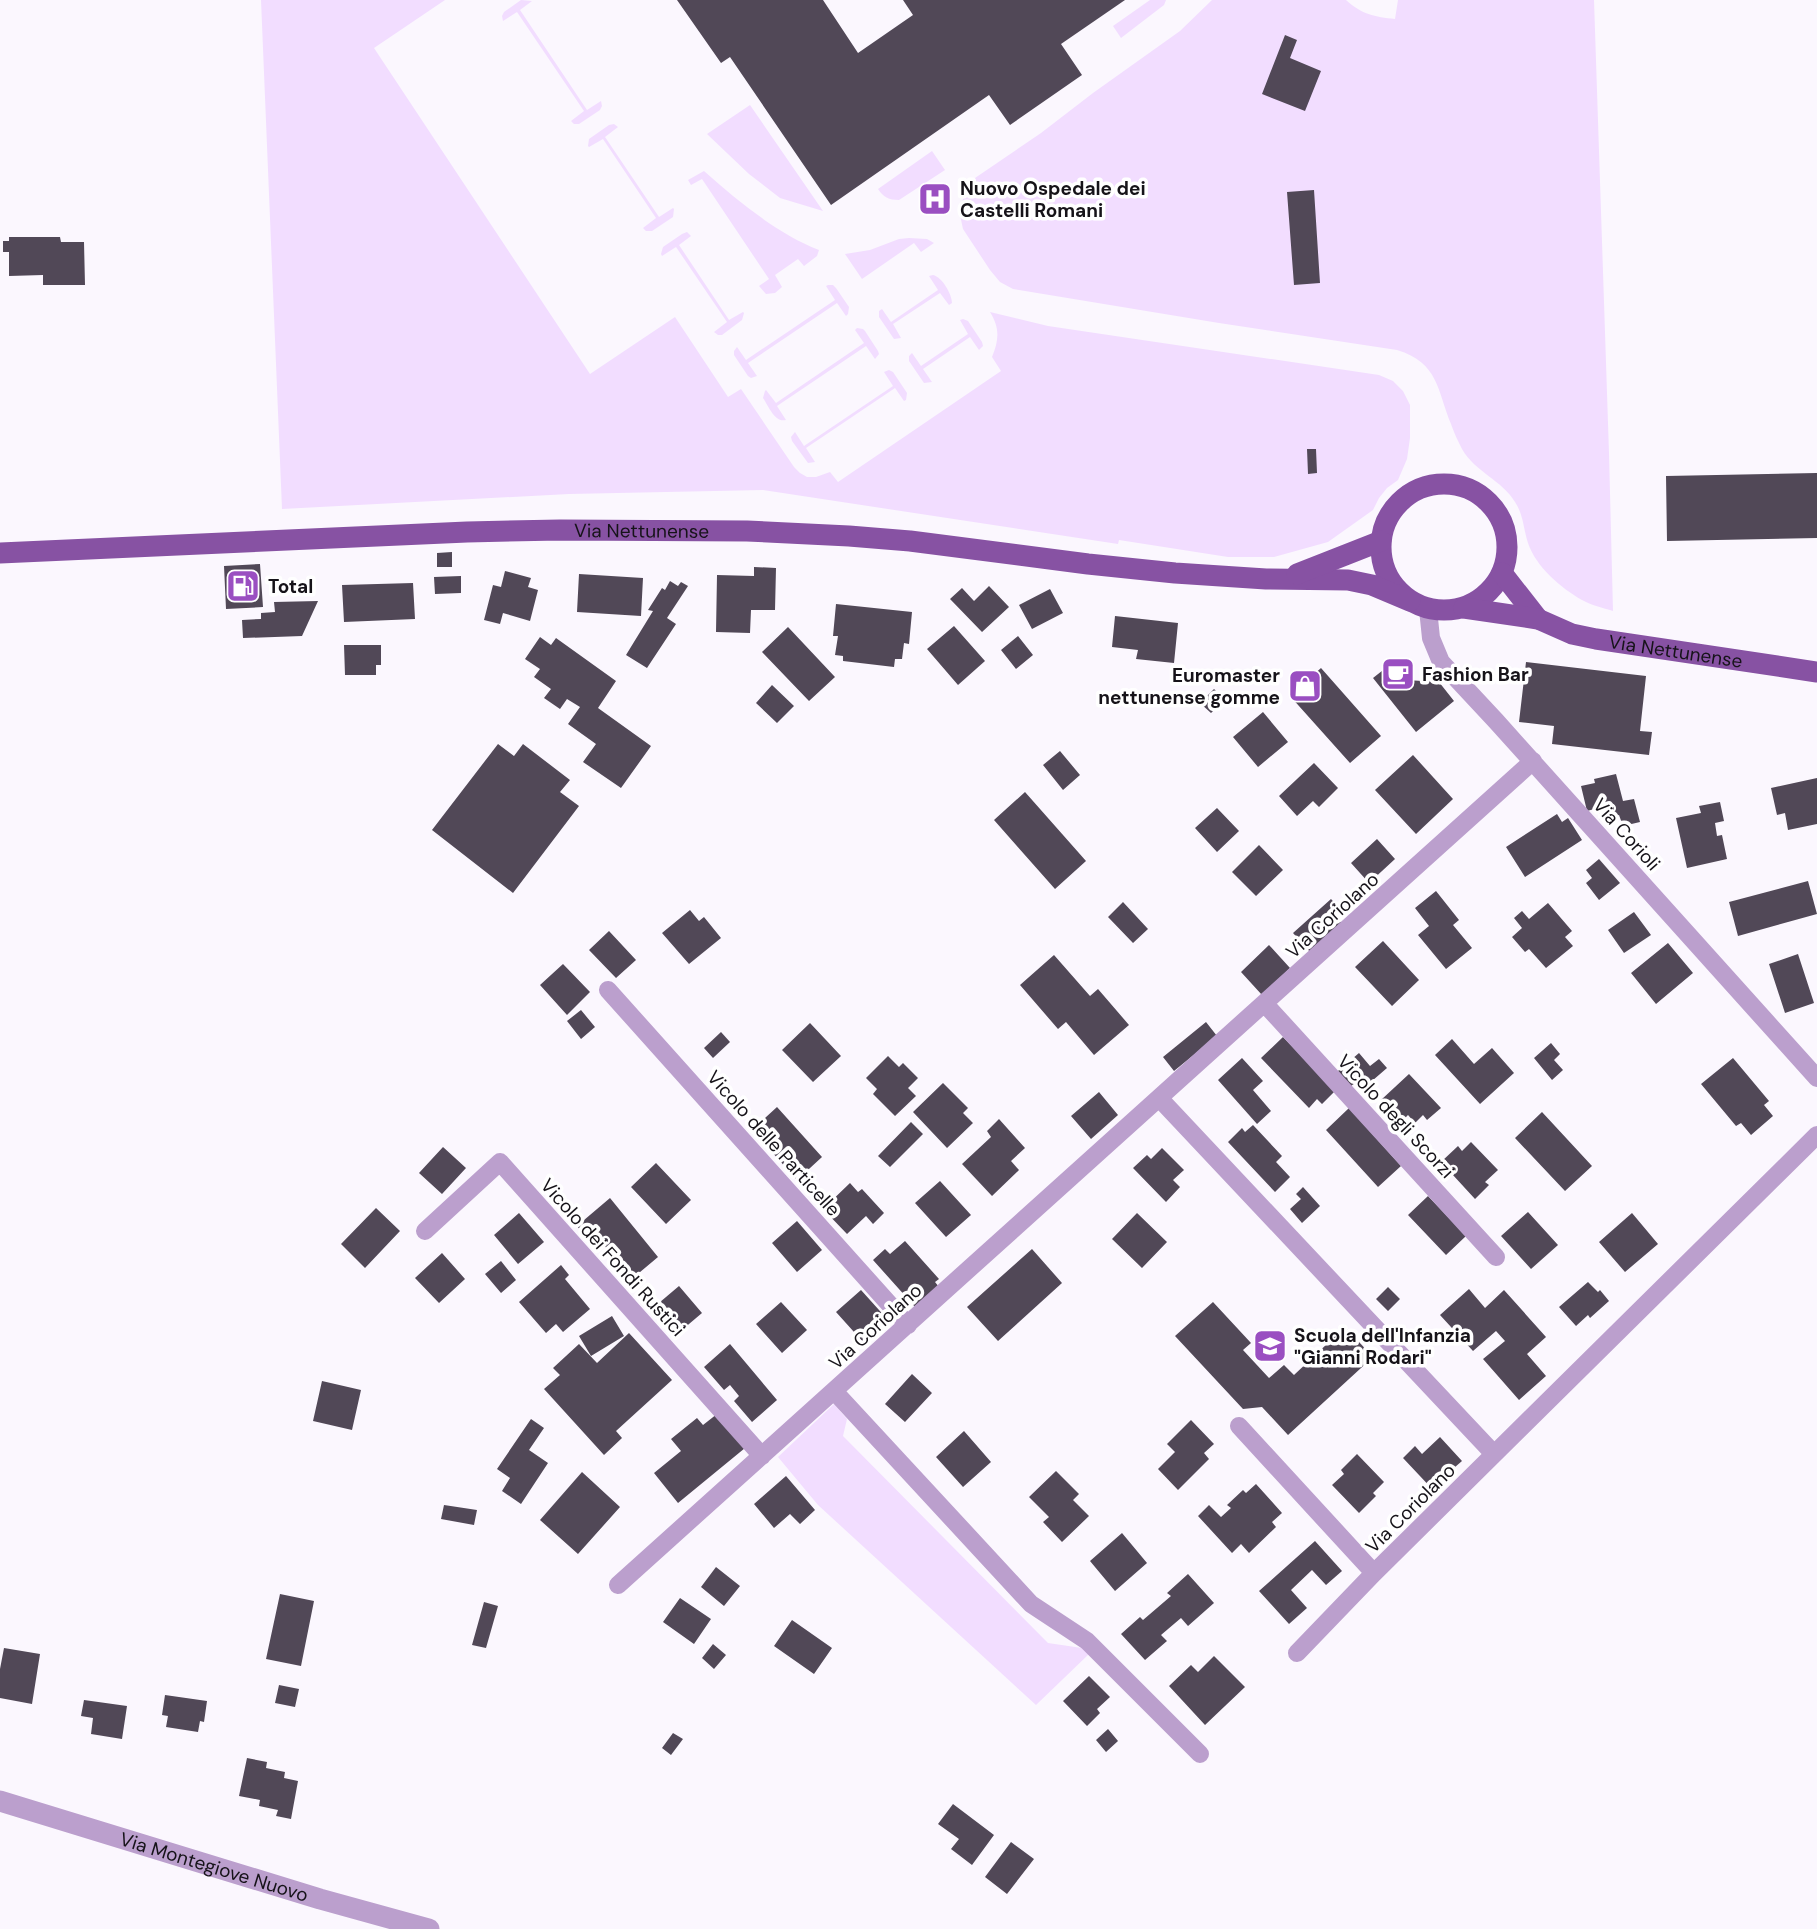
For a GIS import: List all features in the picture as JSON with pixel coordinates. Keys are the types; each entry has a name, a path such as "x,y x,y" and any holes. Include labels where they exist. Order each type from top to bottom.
{"main road":[{"path":"1438,484 1460,486 1480,495 1496,510 1505,530 1508,552 1502,573 1490,591 1464,608 1446,611 1419,605 1397,590 1388,575 1382,559 1381,541 1387,520 1400,502 1417,490 1438,484"},
{"name":"Via Nettunense","path":"0,553 467,532 747,531 910,541 1127,568 1233,577 1339,579 1373,585 1419,605"},
{"name":"Via Nettunense","path":"1282,579 1381,541"},
{"name":"Via Nettunense","path":"1502,573 1538,619"},
{"name":"Via Nettunense","path":"1464,608 1538,619 1573,634 1596,639 1817,672"}],"street":[{"name":"Via Corioli","path":"1419,605 1441,662 1817,1077"},
{"name":"Via Coriolano","path":"618,1585 1533,761"},
{"name":"Vicolo delle Particelle","path":"608,990 908,1325"},
{"name":"Vicolo degli Scorzi","path":"1265,1004 1496,1257"},
{"path":"1160,1099 1494,1454"},
{"name":"Via Coriolano","path":"1297,1653 1374,1573 1817,1135"},
{"name":"Vicolo dei Fondi Rustici","path":"425,1231 500,1162 762,1456"},
{"path":"834,1391 1031,1604 1087,1641 1200,1754"},
{"path":"1239,1426 1374,1573"},
{"name":"Via Montegiove Nuovo","path":"0,1801 320,1899 429,1929"}],"shaded area":[{"path":"261,0 445,0 374,48 590,374 675,317 728,397 741,389 794,467 807,477 830,472 838,482 1001,371 992,357 997,334 996,323 990,312 1048,326 1379,375 1393,381 1403,391 1410,405 1407,459 1398,480 1387,488 1373,510 1328,542 1274,557 1228,557 1119,540 1118,544 763,490 569,494 282,509"},
{"path":"521,0 532,1 520,10 587,110 601,101 600,110 579,124 571,121 584,111 517,12 503,21 504,12"},
{"path":"1150,0 1166,0 1164,5 1121,38 1113,26"},
{"path":"1212,0 1346,0 1369,14 1395,19 1398,0 1594,0 1613,611 1582,600 1543,568 1528,543 1522,517 1515,502 1510,494 1467,457 1434,379 1421,362 1411,356 1397,350 1013,289 1000,282 990,270 963,229 960,215 962,202 975,178 1180,31"},
{"path":"750,105 823,211 780,198 749,174 707,134"},
{"path":"614,124 618,127 605,137 659,217 674,209 673,217 652,231 643,228 656,218 603,139 588,146 589,139"},
{"path":"932,151 945,170 899,200 887,198 880,192 878,189"},
{"path":"704,171 744,205 773,225 819,250 817,256 804,266 798,259 775,275 782,287 775,293 766,294 759,286 769,279 702,179 691,185 688,180"},
{"path":"687,232 691,236 679,245 729,320 744,313 742,320 722,335 714,332 727,322 676,247 662,256 661,254 663,247"},
{"path":"909,238 927,239 934,243 921,252 914,243 862,279 845,254 870,250"},
{"path":"933,275 946,286 952,303 949,305 940,293 893,324 901,338 894,339 879,317 879,311 882,309 891,322 938,290 929,276"},
{"path":"826,286 836,288 849,307 848,314 846,316 837,303 748,363 757,376 748,376 734,355 737,347 746,360 835,300"},
{"path":"960,320 968,321 983,346 979,350 970,337 923,369 932,382 924,383 909,361 909,356 912,353 921,366 968,334"},
{"path":"857,328 865,331 878,351 875,359 866,346 777,406 786,420 775,417 763,398 765,391 776,403 864,343 855,330"},
{"path":"889,370 907,393 906,400 904,401 895,388 806,448 815,462 808,463 792,441 791,437 795,432 804,446 893,386 884,372"},
{"path":"834,1404 847,1419 843,1436 1048,1643 1082,1648 1089,1654 1036,1705 818,1505 778,1457"}],"building":[{"path":"677,0 823,0 858,53 913,15 903,0 1125,0 1061,44 1082,75 1010,125 989,95 831,205 730,57 721,63"},
{"path":"1285,35 1297,40 1290,58 1321,71 1305,111 1262,94"},
{"path":"1314,190 1320,283 1294,285 1287,192"},
{"path":"9,237 60,237 61,242 84,242 85,285 43,285 43,275 9,276 9,252 3,252 3,241 9,241"},
{"path":"1307,449 1316,449 1317,473 1308,474"},
{"path":"1817,473 1817,538 1667,541 1666,476"},
{"path":"452,552 452,567 437,567 437,553"},
{"name":"Total","path":"260,564 263,607 226,609 224,566"},
{"path":"754,567 776,568 775,610 751,610 750,633 716,632 717,575 754,576"},
{"path":"505,571 531,578 528,587 538,590 530,621 503,613 500,624 484,620 493,585 501,587"},
{"path":"579,574 643,578 641,616 577,612"},
{"path":"461,576 461,593 435,594 434,577"},
{"path":"670,581 678,586 681,582 688,586 667,618 676,624 647,668 626,655 653,611 648,610 662,588 665,590"},
{"path":"413,583 415,619 344,622 342,585"},
{"path":"989,586 1009,607 982,632 950,599 962,588 974,601"},
{"path":"1050,589 1063,613 1032,629 1019,605"},
{"path":"318,601 302,636 243,638 242,620 261,619 261,613 275,612 274,602"},
{"path":"836,604 912,612 909,644 904,643 902,659 895,659 894,667 843,661 843,656 835,655 838,636 833,636"},
{"path":"1115,616 1178,623 1174,663 1136,659 1138,650 1112,647"},
{"path":"954,626 985,661 958,685 927,649"},
{"path":"788,627 835,677 809,701 762,652"},
{"path":"1018,636 1033,655 1016,669 1001,650"},
{"path":"540,637 551,645 556,638 616,681 598,708 651,746 621,788 583,762 596,744 568,724 580,707 567,699 560,709 544,698 551,689 534,677 540,669 525,659"},
{"path":"344,645 381,645 381,665 376,665 376,675 345,675"},
{"path":"1526,662 1646,676 1640,731 1652,732 1649,755 1552,744 1554,726 1519,722"},
{"path":"1392,663 1406,680 1439,682 1454,701 1416,732 1373,678"},
{"path":"1321,668 1381,736 1350,763 1290,696"},
{"path":"772,685 794,706 777,723 756,703"},
{"path":"1214,689 1225,699 1211,713 1200,703"},
{"path":"1263,712 1288,742 1258,767 1233,737"},
{"path":"498,744 514,756 523,744 570,780 560,792 579,806 513,893 432,830"},
{"path":"1060,751 1080,775 1063,790 1043,765"},
{"path":"1413,755 1453,799 1416,834 1375,790"},
{"path":"1314,763 1338,788 1319,807 1313,801 1297,816 1279,796"},
{"path":"1616,774 1623,801 1634,799 1640,822 1623,826 1619,815 1600,820 1598,808 1587,811 1581,786 1595,783 1594,779"},
{"path":"1817,778 1817,824 1788,830 1785,813 1777,815 1771,788"},
{"path":"1025,792 1086,861 1055,889 994,820"},
{"path":"1720,802 1724,821 1715,823 1717,836 1722,835 1727,859 1687,868 1676,818 1701,813 1699,806"},
{"path":"1217,808 1239,831 1217,852 1195,828"},
{"path":"1557,814 1562,822 1568,818 1582,840 1525,877 1506,847"},
{"path":"1377,839 1395,859 1369,883 1351,863"},
{"path":"1259,845 1283,870 1256,896 1232,872"},
{"path":"1599,859 1620,883 1599,900 1586,883 1592,878 1586,870"},
{"path":"1808,881 1817,914 1738,936 1729,902"},
{"path":"1436,891 1459,920 1453,925 1472,948 1446,969 1418,935 1429,926 1415,908"},
{"path":"1331,899 1340,909 1334,914 1343,925 1311,953 1293,933"},
{"path":"1123,902 1148,929 1133,943 1108,917"},
{"path":"1548,903 1572,931 1565,937 1573,946 1546,968 1529,949 1525,952 1512,937 1522,928 1514,918 1522,911 1529,919"},
{"path":"690,910 699,921 704,917 721,938 689,964 662,933"},
{"path":"1634,912 1651,935 1624,953 1608,930"},
{"path":"609,931 636,960 616,978 589,950"},
{"path":"1383,941 1419,980 1392,1006 1355,967"},
{"path":"1668,943 1693,973 1656,1004 1631,973"},
{"path":"1269,945 1290,968 1262,995 1241,972"},
{"path":"1798,954 1814,1003 1785,1013 1769,964"},
{"path":"1054,955 1090,996 1098,989 1129,1025 1094,1055 1066,1022 1058,1029 1020,985"},
{"path":"563,964 590,992 567,1015 540,985"},
{"path":"581,1010 595,1027 581,1039 567,1021"},
{"path":"1206,1022 1217,1036 1174,1071 1163,1057"},
{"path":"810,1023 841,1056 813,1082 782,1050"},
{"path":"721,1032 730,1042 713,1058 704,1048"},
{"path":"1283,1037 1335,1091 1322,1104 1317,1099 1309,1108 1261,1058"},
{"path":"1452,1039 1474,1064 1492,1048 1514,1073 1480,1104 1435,1055"},
{"path":"1551,1043 1560,1054 1554,1060 1563,1070 1552,1080 1534,1058"},
{"path":"1359,1053 1370,1066 1379,1059 1387,1068 1365,1087 1359,1080 1351,1086 1338,1071"},
{"path":"888,1056 899,1067 903,1063 918,1078 908,1088 916,1096 895,1116 873,1094 877,1089 866,1078"},
{"path":"1242,1058 1263,1081 1253,1090 1271,1111 1257,1124 1218,1080"},
{"path":"1733,1058 1769,1101 1764,1105 1773,1116 1751,1135 1741,1123 1736,1126 1701,1084"},
{"path":"1409,1074 1441,1108 1427,1120 1423,1115 1415,1123 1408,1115 1401,1122 1381,1100"},
{"path":"943,1083 968,1108 963,1113 973,1123 947,1148 913,1112"},
{"path":"1099,1092 1118,1115 1091,1139 1071,1116"},
{"path":"777,1107 822,1157 797,1180 752,1130"},
{"path":"1349,1108 1401,1166 1378,1187 1326,1130"},
{"path":"1542,1112 1592,1166 1565,1191 1515,1138"},
{"path":"999,1119 1025,1148 1011,1161 1019,1170 992,1196 962,1164 991,1137 987,1131"},
{"path":"911,1122 923,1134 890,1167 878,1156"},
{"path":"1253,1125 1282,1156 1276,1162 1290,1177 1275,1192 1228,1142 1242,1128 1245,1132"},
{"path":"1471,1142 1498,1170 1485,1182 1489,1185 1475,1199 1441,1162 1458,1146 1462,1151"},
{"path":"443,1147 466,1168 442,1194 419,1173"},
{"path":"1162,1148 1184,1170 1173,1180 1180,1187 1166,1202 1133,1168 1147,1155 1151,1159"},
{"path":"656,1163 691,1200 666,1224 631,1187"},
{"path":"940,1181 971,1215 946,1237 915,1203"},
{"path":"850,1183 858,1192 862,1189 884,1213 873,1224 866,1216 847,1234 823,1209"},
{"path":"1303,1187 1320,1206 1302,1223 1290,1209 1301,1199 1296,1194"},
{"path":"1428,1196 1466,1236 1446,1255 1408,1215"},
{"path":"610,1198 658,1257 627,1283 609,1262 614,1257 603,1244 596,1249 577,1226"},
{"path":"376,1208 400,1231 365,1268 341,1244"},
{"path":"1528,1212 1558,1245 1531,1269 1501,1236"},
{"path":"519,1213 544,1242 518,1264 494,1235"},
{"path":"1137,1213 1167,1242 1142,1268 1112,1239"},
{"path":"1632,1213 1658,1244 1625,1272 1599,1242"},
{"path":"797,1221 822,1250 797,1272 772,1243"},
{"path":"905,1241 939,1279 935,1282 939,1287 916,1308 873,1260 885,1249 890,1254"},
{"path":"1032,1249 1062,1283 998,1341 967,1307"},
{"path":"442,1253 465,1279 439,1303 415,1278"},
{"path":"501,1261 516,1280 501,1293 485,1274"},
{"path":"561,1265 569,1275 565,1279 590,1309 563,1332 556,1324 546,1333 519,1302"},
{"path":"1588,1282 1598,1292 1600,1290 1609,1301 1576,1326 1559,1307"},
{"path":"679,1286 702,1313 676,1335 653,1308"},
{"path":"1388,1287 1400,1299 1388,1311 1376,1299"},
{"path":"1469,1289 1485,1308 1504,1290 1546,1337 1527,1354 1546,1376 1519,1400 1483,1359 1505,1341 1496,1331 1473,1351 1440,1315"},
{"path":"861,1290 888,1320 863,1342 836,1312"},
{"path":"781,1302 807,1330 782,1353 756,1324"},
{"path":"1213,1302 1251,1343 1243,1350 1269,1378 1284,1365 1294,1375 1345,1327 1373,1357 1288,1435 1262,1407 1243,1409 1175,1336"},
{"path":"612,1316 624,1336 591,1356 579,1336"},
{"path":"629,1333 672,1380 616,1431 622,1438 604,1455 544,1389 560,1375 553,1368 579,1344 597,1363"},
{"path":"730,1344 777,1400 752,1422 734,1401 739,1396 730,1385 724,1390 704,1367"},
{"path":"912,1374 932,1393 905,1422 885,1404"},
{"path":"322,1381 361,1390 352,1430 313,1421"},
{"path":"717,1414 745,1448 678,1503 654,1473 681,1451 671,1439 697,1418 703,1425"},
{"path":"531,1419 544,1428 529,1450 548,1463 521,1504 502,1491 510,1478 497,1469"},
{"path":"1191,1420 1214,1444 1204,1453 1209,1459 1178,1490 1158,1469 1175,1452 1167,1444"},
{"path":"964,1431 991,1462 963,1487 936,1457"},
{"path":"1440,1437 1462,1461 1447,1474 1450,1477 1435,1492 1403,1458 1415,1446 1422,1454"},
{"path":"1357,1454 1384,1482 1373,1493 1376,1496 1359,1513 1332,1485 1344,1474 1341,1470"},
{"path":"1056,1471 1079,1494 1073,1500 1089,1516 1062,1542 1043,1522 1049,1517 1029,1497"},
{"path":"582,1472 620,1507 578,1554 540,1520"},
{"path":"786,1476 815,1510 800,1524 790,1514 774,1528 754,1504"},
{"path":"1256,1484 1282,1513 1272,1522 1276,1527 1249,1553 1241,1544 1232,1553 1198,1516 1209,1505 1221,1517 1231,1508 1227,1505 1243,1490 1246,1493"},
{"path":"444,1505 477,1510 474,1525 441,1519"},
{"path":"1122,1533 1147,1563 1115,1591 1090,1561"},
{"path":"1315,1541 1342,1571 1326,1585 1312,1570 1291,1590 1307,1608 1289,1624 1259,1591"},
{"path":"716,1567 740,1586 724,1606 701,1587"},
{"path":"1188,1574 1214,1603 1188,1626 1181,1618 1161,1635 1167,1641 1145,1660 1121,1634 1140,1617 1143,1620 1171,1596 1167,1593"},
{"path":"280,1594 314,1601 301,1666 266,1659"},
{"path":"680,1598 711,1619 694,1644 663,1622"},
{"path":"484,1602 498,1606 486,1648 472,1645"},
{"path":"792,1620 832,1648 814,1674 774,1646"},
{"path":"713,1644 726,1655 714,1669 702,1658"},
{"path":"4,1648 40,1654 32,1704 0,1698 0,1669"},
{"path":"1214,1656 1245,1687 1205,1725 1169,1686 1191,1665 1198,1672"},
{"path":"1089,1676 1110,1697 1097,1709 1100,1713 1087,1726 1063,1701"},
{"path":"279,1685 299,1689 295,1707 275,1703"},
{"path":"165,1695 207,1701 204,1722 200,1721 198,1732 166,1727 168,1716 162,1715"},
{"path":"84,1700 127,1706 122,1739 91,1734 93,1718 81,1716"},
{"path":"1108,1729 1118,1741 1106,1752 1096,1740"},
{"path":"673,1733 683,1739 671,1755 662,1748"},
{"path":"247,1758 267,1762 266,1768 285,1772 284,1778 298,1781 291,1819 276,1816 278,1810 259,1806 260,1800 239,1796"},
{"path":"953,1804 994,1835 972,1865 951,1849 959,1839 938,1824"},
{"path":"1011,1842 1034,1859 1007,1894 985,1877"}],"place":[{"name":"Nuovo Ospedale dei Castelli Romani","path":"935,199"},
{"name":"Total","path":"243,586"},
{"name":"Fashion Bar","path":"1398,674"},
{"name":"Euromaster nettunense gomme","path":"1305,686"},
{"name":"Scuola dell'Infanzia \"Gianni Rodari\"","path":"1270,1346"}]}
